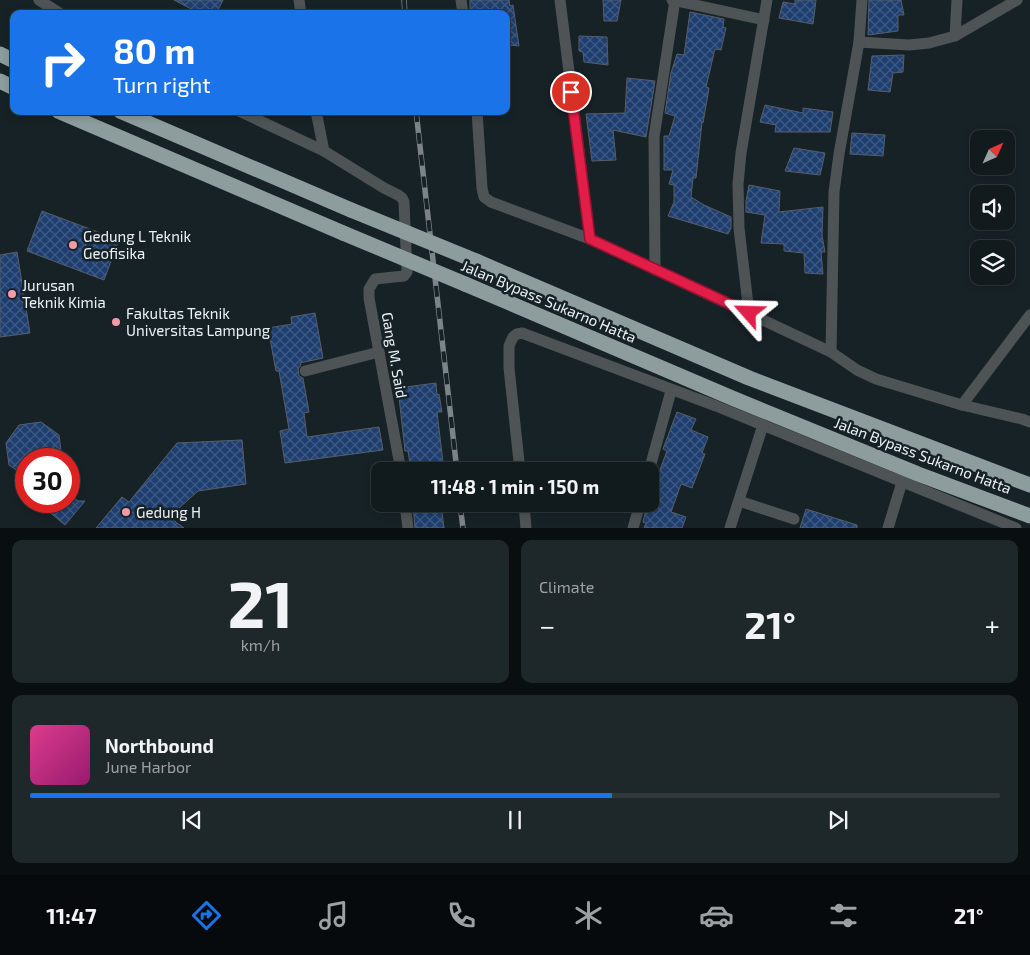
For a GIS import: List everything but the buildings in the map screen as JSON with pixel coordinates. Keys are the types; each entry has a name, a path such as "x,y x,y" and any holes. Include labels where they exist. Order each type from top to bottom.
{"highway":[{"name":"Jalan Bypass Sukarno Hatta","path":"67,115 732,398 1027,519"},
{"name":"Jalan Bypass Sukarno Hatta","path":"129,115 750,378 1030,485"}],"street":[{"path":"39,0 55,10"},
{"path":"560,0 590,239"},
{"path":"655,270 654,137 674,0 764,20"},
{"path":"749,313 738,228 738,184 741,154 767,0"},
{"path":"831,352 834,192 838,154 860,42 862,0"},
{"path":"955,36 958,0"},
{"path":"860,42 909,45 930,43 955,36 1017,0"},
{"path":"248,115 324,151"},
{"path":"317,115 324,151"},
{"path":"477,115 482,188 484,197 491,202 590,239 831,352 857,370 876,379 962,405 1030,422"},
{"name":"Gang M. Said","path":"324,151 402,198 404,202 407,272 404,276 375,279 369,289 369,298 399,462"},
{"path":"962,405 1030,315"},
{"path":"519,462 509,368 510,346 517,334 526,334 716,406 1016,528"},
{"path":"305,371 379,352"},
{"path":"652,462 672,390"},
{"path":"730,528 763,426"},
{"path":"888,528 902,482"},
{"path":"739,501 794,519"},
{"path":"406,512 408,528"},
{"path":"525,512 526,528"},
{"path":"633,528 638,512"}],"railway":[{"path":"404,0 405,10"},
{"path":"416,115 456,462"},
{"path":"461,512 463,528"}],"place":[{"name":"Gedung L Teknik Geofisika","path":"73,245"},
{"name":"Jurusan Teknik Kimia","path":"12,294"},
{"name":"Fakultas Teknik Universitas Lampung","path":"116,322"},
{"name":"Gedung H","path":"126,512"}],"route":[{"path":"571,92 590,239 749,313"}]}
